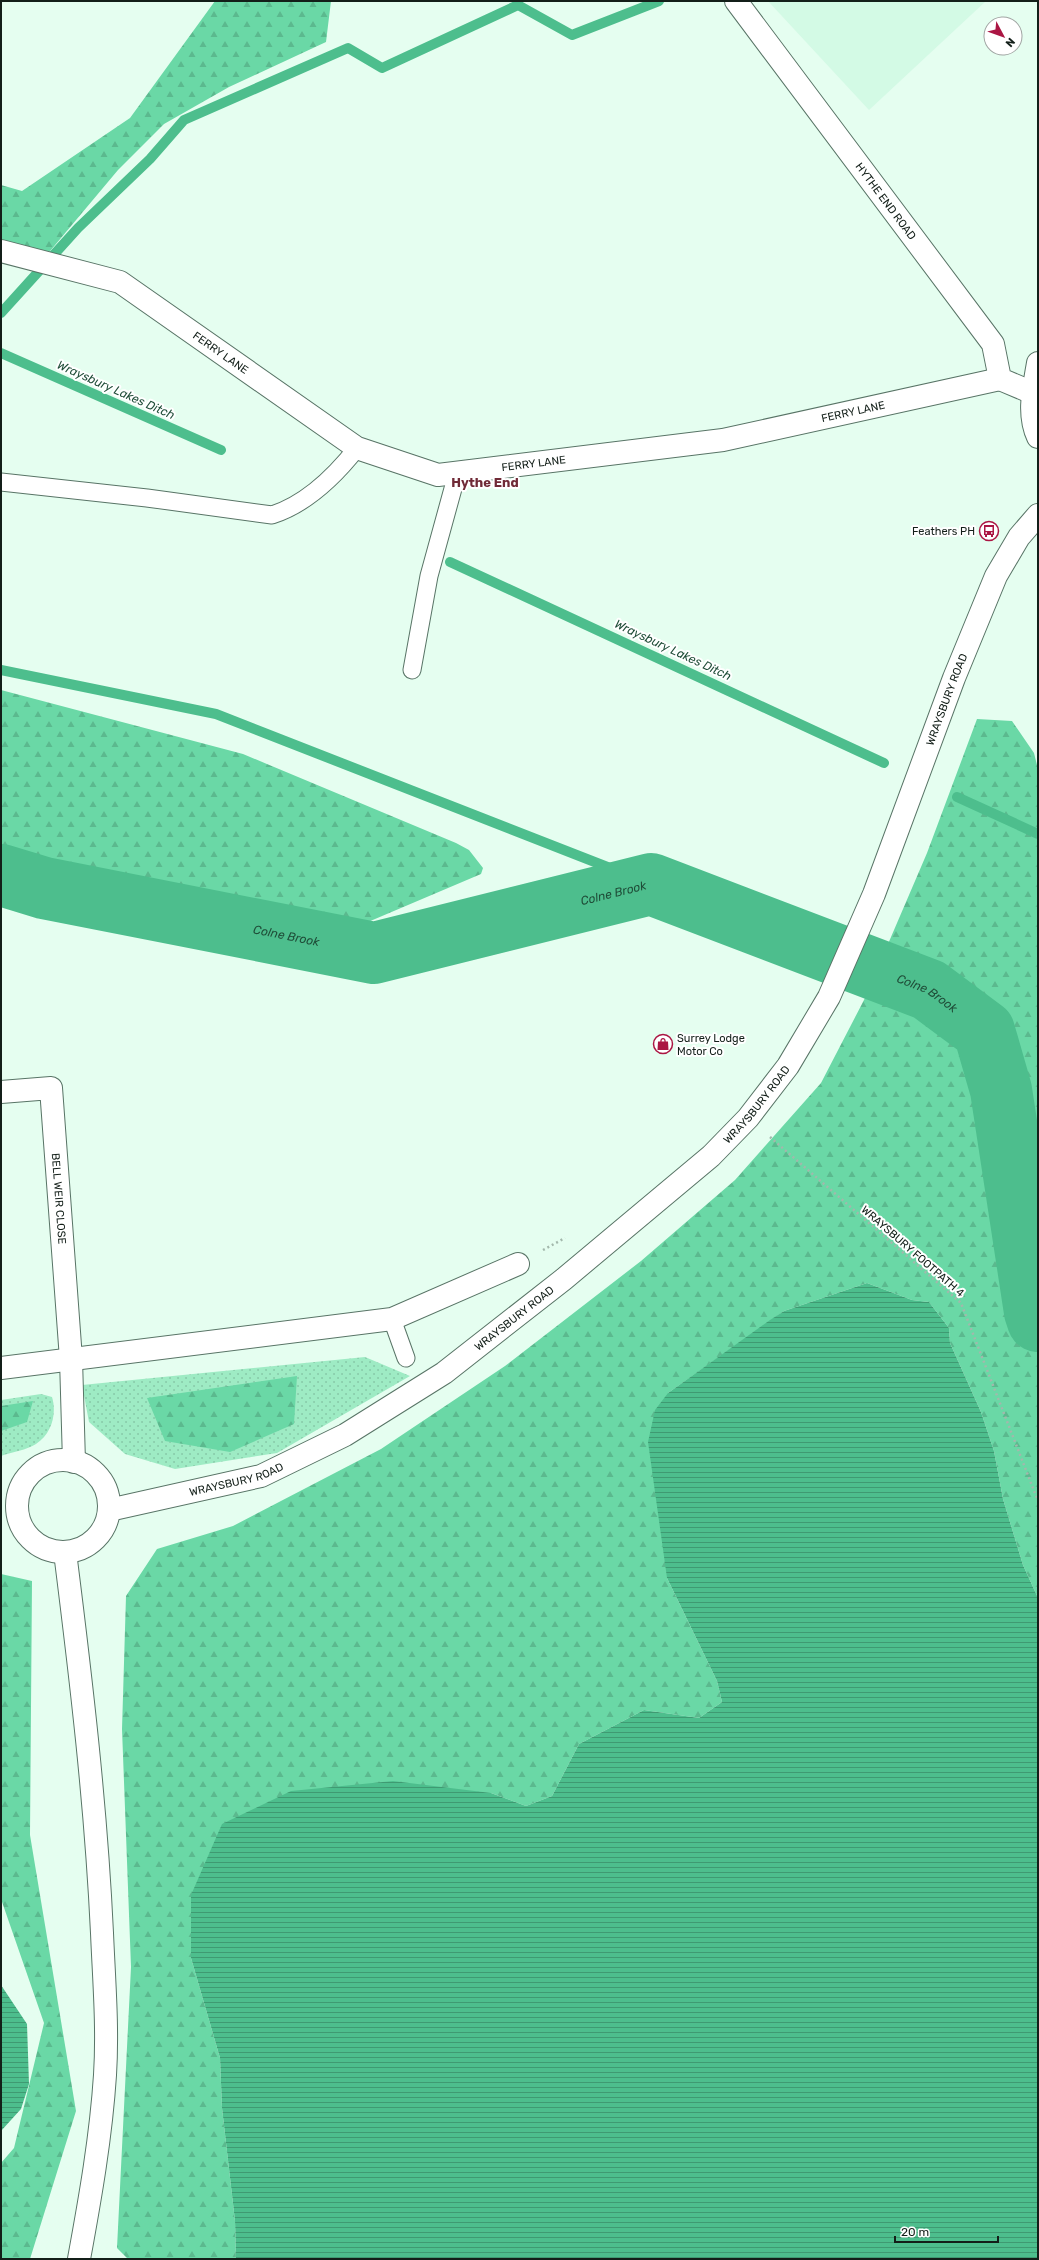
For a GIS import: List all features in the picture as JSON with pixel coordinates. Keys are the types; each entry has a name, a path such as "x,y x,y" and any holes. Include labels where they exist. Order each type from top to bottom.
{"street":[{"name":"HYTHE END ROAD","path":"736,1 993,344 1000,379"},
{"name":"FERRY LANE","path":"1,251 120,282 356,448 438,475 457,474 523,463 722,440 1000,379"},
{"path":"1038,363 1033,393 1032,424 1038,436"},
{"path":"1000,379 1033,393"},
{"name":"WRAYSBURY ROAD","path":"109,1510 261,1476 345,1435 444,1373 564,1279 711,1156 748,1118 788,1066 829,997 874,894 954,678 996,576 1019,537 1038,515"},
{"name":"BELL WEIR CLOSE","path":"1,1092 51,1088 71,1359"},
{"path":"1,1368 392,1319 518,1264"},
{"path":"71,1359 74,1462"},
{"path":"58,1461 74,1462 90,1468 101,1480 108,1494 109,1510 105,1526 94,1541 81,1549 65,1552 49,1550 35,1543 27,1535 20,1521 9,1505 30,1475 43,1465 58,1461"},
{"path":"65,1552 85,1708 99,1881 104,1994 105,2075 89,2205 79,2259"}],"lane":[{"path":"1,482 147,498 272,515 289,510 301,501 343,466 356,448"},
{"path":"412,670 431,569 457,474"},
{"path":"392,1319 406,1358"}],"path":[{"name":"WRAYSBURY FOOTPATH 4","path":"748,1118 961,1303 1038,1501"}],"shaded area":[{"path":"768,1 986,1 869,110"},
{"path":"867,1283 912,1300 929,1302 949,1328 950,1343 981,1412 994,1451 1003,1499 1023,1565 1038,1598 1038,2259 236,2259 235,2221 222,2108 220,2058 191,1958 191,1895 222,1824 291,1791 393,1781 491,1793 526,1806 552,1796 579,1744 644,1710 699,1718 722,1702 717,1681 667,1578 648,1442 655,1410 668,1393 784,1311"},
{"path":"365,1357 410,1376 277,1453 175,1469 125,1454 89,1422 82,1385"},
{"path":"41,1394 52,1397 54,1410 52,1423 46,1435 32,1446 1,1456 1,1400"},
{"path":"1,1985 27,2024 29,2084 21,2109 1,2131"}],"green space":[{"path":"215,1 331,1 326,42 229,87 164,124 118,170 40,263 1,251 1,185 22,191 130,118"},
{"path":"1,690 243,754 456,843 469,850 483,868 481,874 368,922 333,931 293,933 259,930 1,863"},
{"path":"977,719 1012,721 1034,753 1038,769 1038,1598 1023,1565 1003,1499 994,1451 981,1412 950,1343 949,1328 929,1302 912,1300 867,1283 784,1311 668,1393 667,1578 717,1681 722,1702 699,1718 644,1710 579,1744 552,1796 526,1806 491,1793 191,1958 220,2058 222,2108 235,2221 236,2259 128,2259 117,2248 131,1967 122,1729 126,1596 157,1549 233,1526 381,1449 505,1366 641,1261 735,1180 821,1083 864,1000 927,853"},
{"path":"297,1376 294,1424 230,1452 165,1441 147,1398"},
{"path":"33,1401 27,1422 1,1431 1,1406"},
{"path":"1,1574 32,1581 30,1835 76,2111 30,2259 1,2259 1,2163 14,2148 44,2023 1,1899"}],"waterway":[{"path":"1,313 78,228 150,159 184,120 348,48 382,68 518,5 572,35 659,1"},
{"name":"Wraysbury Lakes Ditch","path":"1,353 221,450"},
{"name":"Wraysbury Lakes Ditch","path":"450,562 884,763"},
{"path":"1,670 216,714 651,884"},
{"name":"Wraysbury Lakes Ditch","path":"957,797 1038,834"},
{"name":"Colne Brook","path":"1,875 44,888 374,953 651,884 929,990 984,1031 1001,1090 1035,1312 1038,1321"}],"place":[{"name":"Feathers PH","path":"989,531"},
{"name":"Surrey Lodge Motor Co","path":"663,1044"}],"district":[{"name":"Hythe End","path":"485,482"}]}
